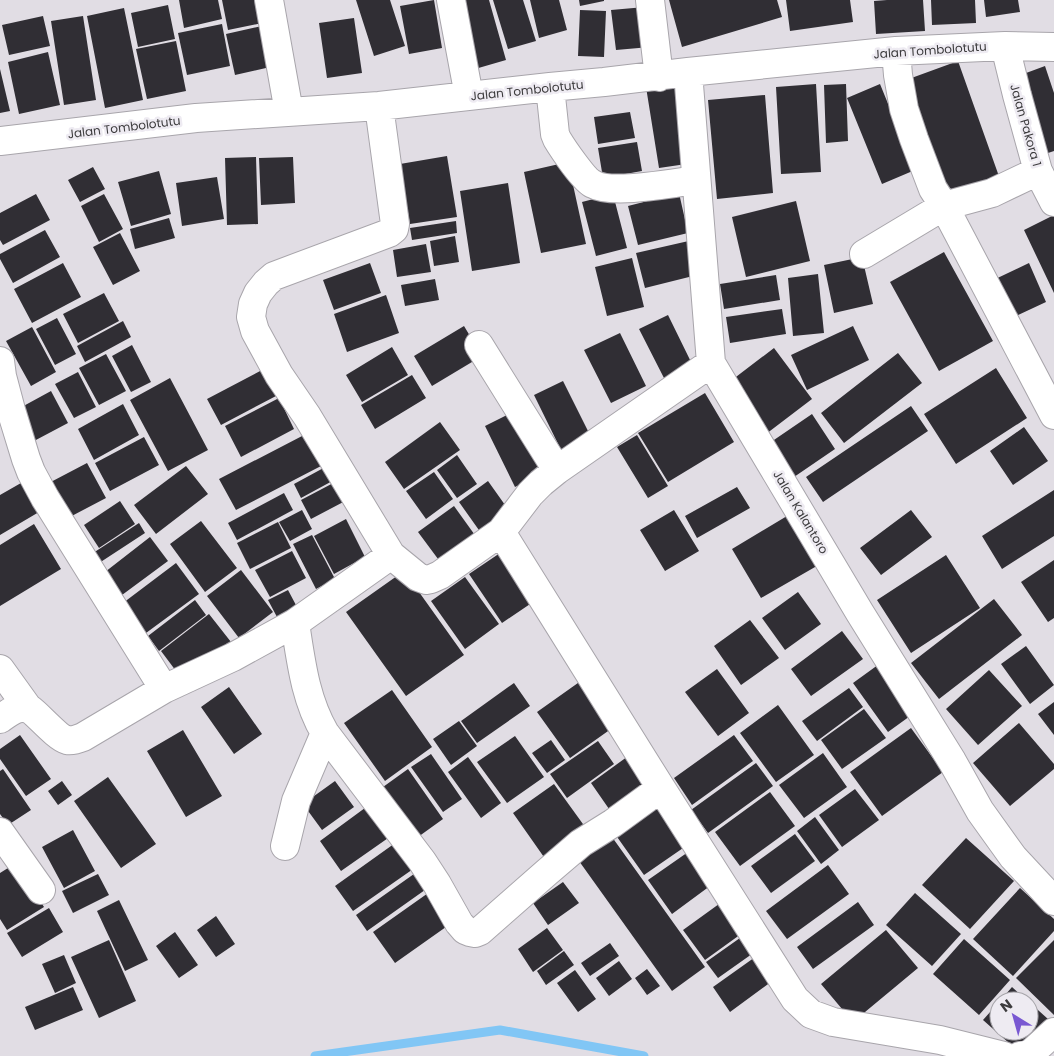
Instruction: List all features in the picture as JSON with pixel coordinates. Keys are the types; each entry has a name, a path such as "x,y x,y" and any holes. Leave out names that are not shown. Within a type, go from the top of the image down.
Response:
{"street":[{"path":"269,0 289,112"},
{"path":"451,0 469,96"},
{"path":"650,0 659,77"},
{"name":"Jalan Tombolotutu","path":"0,141 196,118 379,106 896,51 1004,46 1054,47"},
{"name":"Jalan Pakora 1","path":"1004,46 1038,171 1054,202"},
{"path":"896,51 904,109 933,189 944,206 1054,415"},
{"name":"Jalan Kalantoro","path":"688,72 711,363 860,613 952,761 980,811 1013,856 1053,898"},
{"path":"550,87 557,139 585,178 592,184 603,188 633,189 696,180"},
{"path":"379,106 395,224 394,230 274,276 258,293 251,317 255,331 279,375 307,416 391,555 418,577 426,580 440,575 501,532 530,494 557,470 711,363"},
{"path":"864,254 944,206 992,193 1038,171"},
{"path":"478,345 557,470"},
{"path":"0,361 11,410 10,448 31,472 45,498 164,689"},
{"path":"501,532 795,999 811,1014 834,1022 940,1040 1004,1056"},
{"path":"0,669 28,708 62,738 68,740 83,737 164,689 233,657 295,623 391,555"},
{"path":"295,623 305,682 318,721 325,733 422,861 465,930 480,932 582,843 661,788"},
{"path":"0,718 19,708 28,708"},
{"path":"285,846 296,801 325,733"},
{"path":"0,832 41,890"},
{"path":"1020,1056 1030,1054 1054,1032"}],"building":[{"path":"179,0 218,0 222,19 184,28"},
{"path":"222,0 262,0 267,22 228,30"},
{"path":"356,0 390,0 405,46 374,56"},
{"path":"434,0 442,48 409,54 400,6"},
{"path":"455,0 489,0 506,60 475,69"},
{"path":"493,0 523,0 536,41 508,49"},
{"path":"530,0 559,0 567,30 539,38"},
{"path":"579,0 604,0 604,1 580,6"},
{"path":"669,0 777,0 782,17 682,47"},
{"path":"786,0 850,0 853,22 790,31"},
{"path":"923,0 925,31 876,34 874,1"},
{"path":"931,0 975,0 976,23 932,25"},
{"path":"984,0 1018,0 1020,12 986,17"},
{"path":"168,5 175,39 138,47 131,13"},
{"path":"645,7 650,47 616,50 611,10"},
{"path":"124,8 143,100 105,108 87,16"},
{"path":"580,10 606,11 604,57 578,56"},
{"path":"43,16 50,46 9,55 2,25"},
{"path":"83,16 96,100 64,105 51,21"},
{"path":"354,18 362,73 327,78 319,23"},
{"path":"222,24 230,66 187,75 178,33"},
{"path":"271,24 279,65 235,75 226,34"},
{"path":"176,41 186,91 147,99 136,49"},
{"path":"48,52 60,105 19,114 8,62"},
{"path":"958,61 1001,182 949,201 906,80"},
{"path":"1045,66 1054,93 1054,151 1045,154 1018,76"},
{"path":"0,69 10,111 0,113"},
{"path":"680,81 693,163 659,168 646,87"},
{"path":"816,84 821,172 781,174 776,87"},
{"path":"846,84 848,141 826,143 824,85"},
{"path":"880,84 915,170 882,184 847,98"},
{"path":"765,95 773,193 717,199 708,100"},
{"path":"630,112 635,138 598,144 594,117"},
{"path":"637,142 642,171 603,178 598,148"},
{"path":"447,156 457,217 410,224 400,164"},
{"path":"256,157 258,224 227,225 225,158"},
{"path":"293,157 295,203 261,205 259,158"},
{"path":"568,162 586,244 541,253 524,172"},
{"path":"93,167 105,189 80,202 68,180"},
{"path":"159,171 171,214 131,226 118,182"},
{"path":"217,177 224,219 182,226 176,183"},
{"path":"508,183 520,263 472,271 460,191"},
{"path":"679,193 688,233 638,245 628,206"},
{"path":"36,194 50,220 3,245 0,240 0,213"},
{"path":"104,194 123,229 99,242 81,206"},
{"path":"613,194 627,248 596,256 582,202"},
{"path":"796,201 810,261 746,277 732,217"},
{"path":"1054,215 1054,293 1024,230"},
{"path":"169,218 175,238 135,249 130,229"},
{"path":"456,221 457,233 412,240 410,228"},
{"path":"45,230 60,257 13,283 0,259 0,254"},
{"path":"120,233 140,271 113,285 93,247"},
{"path":"455,236 459,262 434,266 430,241"},
{"path":"693,240 701,274 645,288 636,253"},
{"path":"426,244 431,272 397,277 393,250"},
{"path":"944,252 993,341 939,371 890,282"},
{"path":"862,257 873,304 834,313 824,265"},
{"path":"632,258 644,307 607,316 595,267"},
{"path":"63,263 81,297 32,323 14,289"},
{"path":"370,263 381,293 334,310 323,280"},
{"path":"1029,263 1046,302 1005,321 987,283"},
{"path":"818,274 824,333 793,336 788,278"},
{"path":"776,275 780,300 724,309 720,284"},
{"path":"435,279 439,300 405,306 401,285"},
{"path":"104,293 119,321 78,343 63,314"},
{"path":"386,295 399,333 347,352 334,314"},
{"path":"782,309 786,334 730,343 726,317"},
{"path":"668,315 693,366 665,380 639,329"},
{"path":"57,318 76,354 55,365 36,329"},
{"path":"123,321 131,337 85,362 77,346"},
{"path":"464,326 482,356 432,386 414,356"},
{"path":"853,326 869,360 807,390 791,355"},
{"path":"32,327 56,372 31,386 6,341"},
{"path":"620,333 646,386 611,403 584,350"},
{"path":"132,345 151,382 131,392 112,356"},
{"path":"392,347 408,375 362,402 346,375"},
{"path":"774,348 812,399 766,434 728,383"},
{"path":"898,353 922,383 844,443 821,413"},
{"path":"106,354 126,391 99,405 79,368"},
{"path":"996,368 1027,418 956,464 924,414"},
{"path":"262,370 276,396 221,425 207,399"},
{"path":"78,372 96,407 74,418 55,384"},
{"path":"412,375 426,398 375,429 361,405"},
{"path":"170,378 208,450 168,471 130,400"},
{"path":"563,381 592,439 563,454 534,395"},
{"path":"51,391 68,423 34,441 18,409"},
{"path":"705,393 734,442 668,482 638,433"},
{"path":"279,398 294,429 241,457 225,426"},
{"path":"123,404 139,435 94,460 78,429"},
{"path":"911,406 928,431 823,502 806,477"},
{"path":"515,411 546,472 515,487 485,426"},
{"path":"812,414 835,449 794,477 771,442"},
{"path":"440,422 460,450 404,489 385,462"},
{"path":"1024,427 1048,461 1013,485 990,451"},
{"path":"304,435 321,466 236,510 219,479"},
{"path":"637,435 668,486 648,498 617,447"},
{"path":"144,437 159,465 110,491 95,463"},
{"path":"457,455 477,484 457,498 437,470"},
{"path":"87,463 106,498 66,519 47,484"},
{"path":"329,465 336,479 301,498 294,484"},
{"path":"186,466 208,494 156,534 134,505"},
{"path":"434,472 453,499 426,519 406,491"},
{"path":"339,480 349,499 311,519 301,500"},
{"path":"488,481 510,512 481,533 459,502"},
{"path":"21,483 39,512 0,535 0,495"},
{"path":"737,487 750,508 697,538 685,516"},
{"path":"1054,490 1054,536 1002,569 982,536"},
{"path":"284,493 293,510 237,540 228,523"},
{"path":"120,501 135,524 99,548 84,525"},
{"path":"454,506 477,538 441,563 418,532"},
{"path":"302,510 312,529 290,541 279,522"},
{"path":"674,510 699,551 665,571 640,530"},
{"path":"911,510 932,537 881,575 860,548"},
{"path":"792,513 822,563 761,598 732,549"},
{"path":"346,519 365,557 334,574 314,536"},
{"path":"201,521 237,568 205,592 170,544"},
{"path":"278,522 291,548 250,569 237,543"},
{"path":"139,523 145,533 93,567 87,557"},
{"path":"34,524 61,569 0,606 0,545"},
{"path":"312,535 335,579 316,589 293,544"},
{"path":"150,537 168,561 122,595 105,572"},
{"path":"292,551 306,578 270,597 255,570"},
{"path":"503,551 536,600 502,623 469,574"},
{"path":"946,555 980,608 911,653 877,600"},
{"path":"1054,560 1054,618 1048,622 1021,582"},
{"path":"176,563 199,594 146,633 123,603"},
{"path":"241,570 273,612 239,638 207,596"},
{"path":"404,571 464,655 406,696 346,612"},
{"path":"465,577 499,624 465,649 431,601"},
{"path":"288,590 297,607 277,617 268,600"},
{"path":"798,592 821,624 785,650 762,618"},
{"path":"994,599 1022,635 939,699 911,663"},
{"path":"195,600 206,615 159,651 148,636"},
{"path":"209,614 231,642 182,679 161,651"},
{"path":"750,620 779,658 741,685 714,646"},
{"path":"842,631 863,659 811,696 791,669"},
{"path":"1026,646 1054,685 1030,704 1001,664"},
{"path":"882,662 917,711 888,732 853,683"},
{"path":"717,669 749,713 718,736 685,692"},
{"path":"989,670 1022,706 978,745 946,709"},
{"path":"585,678 618,724 570,758 537,712"},
{"path":"514,683 530,706 477,743 461,721"},
{"path":"229,687 262,734 234,754 201,707"},
{"path":"849,688 863,707 817,741 802,721"},
{"path":"392,690 432,747 385,781 344,723"},
{"path":"1054,702 1054,735 1038,714"},
{"path":"778,705 814,755 776,782 740,733"},
{"path":"864,709 886,738 842,769 821,740"},
{"path":"459,721 477,746 451,765 433,739"},
{"path":"1019,723 1054,764 1054,769 1010,806 973,763"},
{"path":"911,728 943,772 882,816 850,772"},
{"path":"183,730 222,796 186,817 147,751"},
{"path":"20,735 51,779 26,796 0,759 0,749"},
{"path":"734,735 753,761 692,805 674,778"},
{"path":"515,736 544,777 507,803 477,762"},
{"path":"551,740 565,760 547,773 532,753"},
{"path":"598,741 614,764 567,798 550,774"},
{"path":"823,753 847,787 804,818 779,785"},
{"path":"431,754 462,799 443,812 411,767"},
{"path":"631,754 656,791 616,819 591,783"},
{"path":"468,757 501,803 481,818 448,772"},
{"path":"756,763 773,786 708,833 691,810"},
{"path":"3,769 31,810 8,825 0,814 0,771"},
{"path":"408,769 443,819 418,837 383,787"},
{"path":"108,777 156,844 121,868 74,801"},
{"path":"62,781 72,795 58,805 48,791"},
{"path":"335,781 354,807 322,830 303,804"},
{"path":"554,784 588,831 546,860 513,813"},
{"path":"855,789 879,820 842,847 819,815"},
{"path":"770,792 795,826 740,866 715,832"},
{"path":"656,804 686,846 644,875 615,834"},
{"path":"369,805 391,836 341,871 320,841"},
{"path":"815,817 839,850 821,864 797,831"},
{"path":"73,830 95,871 64,888 42,847"},
{"path":"795,834 815,861 771,893 751,866"},
{"path":"612,837 705,967 672,991 579,861"},
{"path":"966,838 1014,881 970,929 922,885"},
{"path":"398,841 416,867 353,911 335,886"},
{"path":"691,850 714,883 672,914 648,880"},
{"path":"16,863 44,907 7,930 0,919 0,873"},
{"path":"828,865 849,894 787,939 766,911"},
{"path":"421,869 432,885 367,931 356,915"},
{"path":"98,874 109,895 73,913 62,891"},
{"path":"563,882 579,903 548,925 533,903"},
{"path":"1020,888 1054,919 1054,931 1013,976 973,939"},
{"path":"431,891 453,922 395,963 373,932"},
{"path":"915,893 961,934 932,966 886,925"},
{"path":"119,900 148,960 125,971 97,911"},
{"path":"858,902 874,925 813,969 797,947"},
{"path":"719,904 741,934 705,960 683,930"},
{"path":"49,908 63,932 22,957 7,933"},
{"path":"216,916 235,944 216,957 197,930"},
{"path":"547,928 563,950 533,972 518,949"},
{"path":"886,930 918,968 853,1022 821,984"},
{"path":"175,932 198,965 179,978 156,946"},
{"path":"747,933 759,949 718,978 706,962"},
{"path":"964,939 1010,980 1000,991 989,991 989,1004 979,1015 933,974"},
{"path":"109,940 136,1001 99,1018 71,957"},
{"path":"1054,940 1054,1015 1039,1000 1039,991 1029,991 1016,978"},
{"path":"610,943 619,956 590,976 581,963"},
{"path":"564,951 574,965 546,985 537,971"},
{"path":"64,955 76,983 55,993 42,964"},
{"path":"758,955 775,979 730,1012 713,987"},
{"path":"619,961 632,979 609,996 596,978"},
{"path":"647,969 660,986 647,995 635,978"},
{"path":"575,970 596,999 578,1012 557,983"},
{"path":"73,987 83,1010 35,1030 25,1007"},
{"path":"1039,1011 1048,1019 1039,1029"},
{"path":"989,1013 989,1025 983,1020"},
{"path":"1007,1041 1029,1041 1019,1052"}],"waterway":[{"path":"315,1056 500,1030 644,1056"}]}
